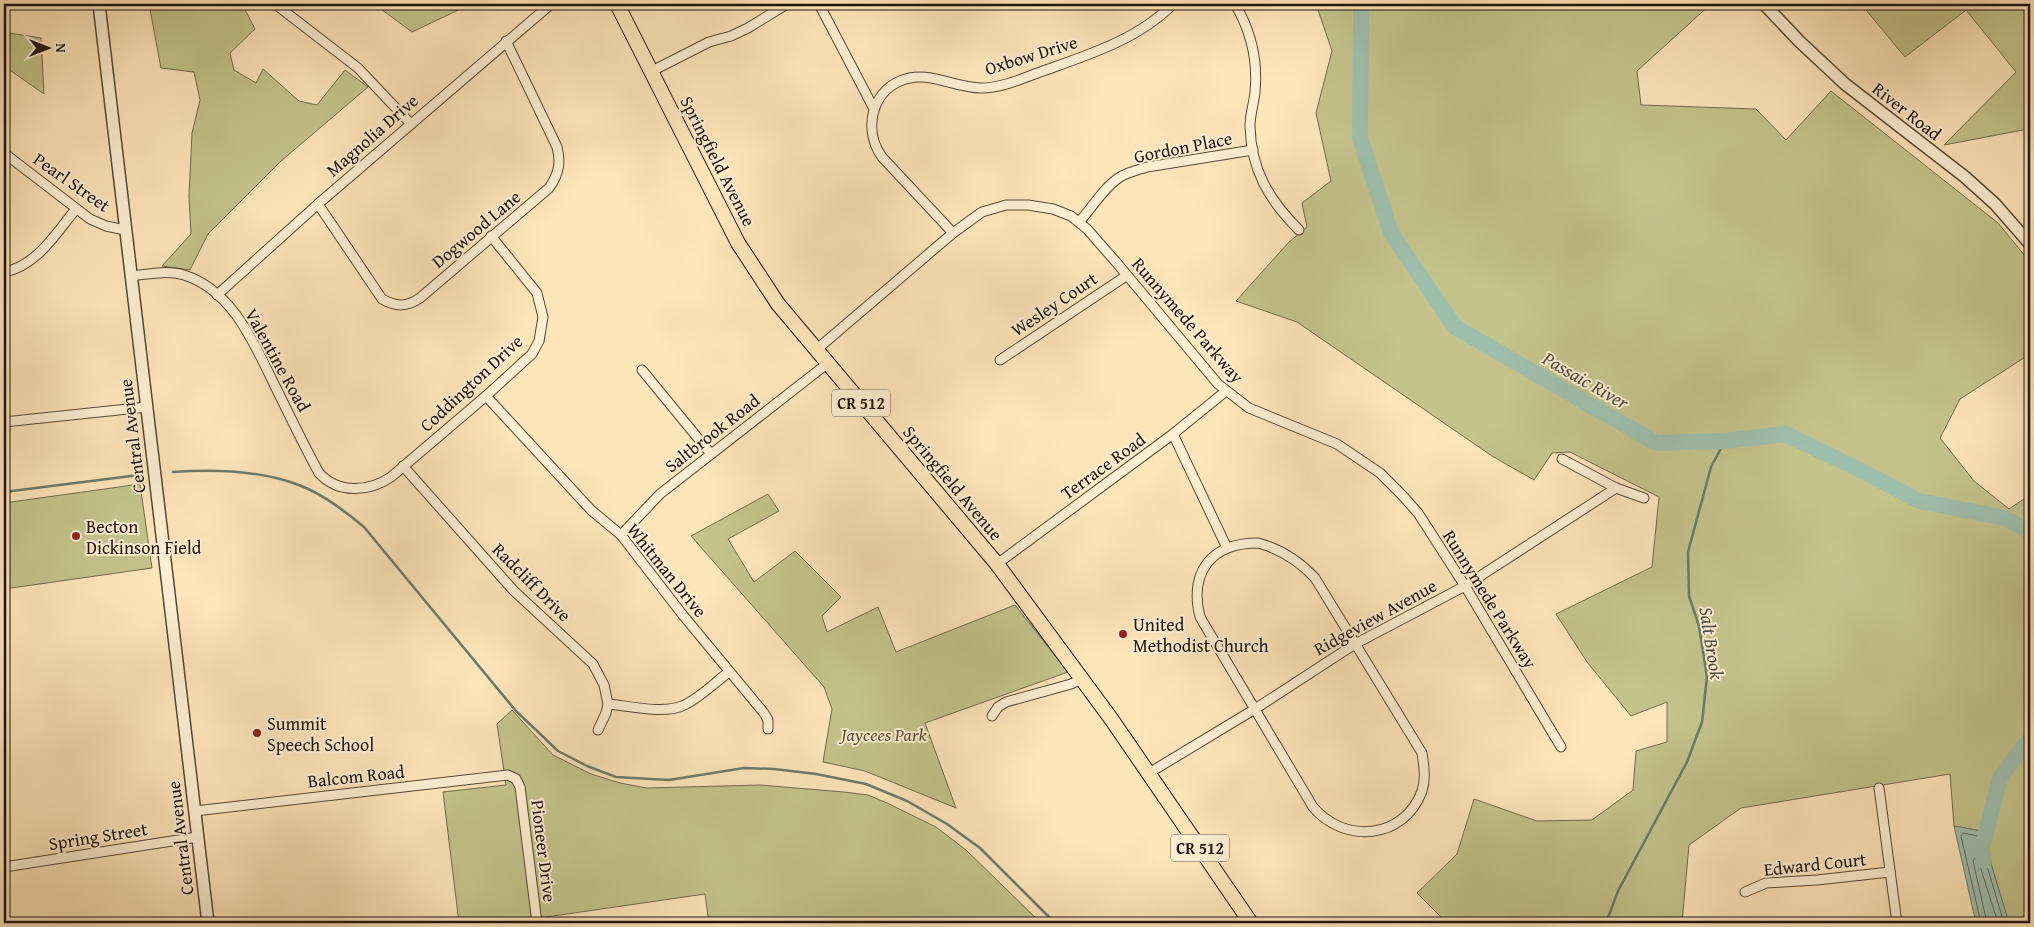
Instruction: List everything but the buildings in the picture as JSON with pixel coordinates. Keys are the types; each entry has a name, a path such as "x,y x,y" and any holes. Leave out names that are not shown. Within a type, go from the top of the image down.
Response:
{"main road":[{"name":"Springfield Avenue","path":"618,4 738,243 768,291 996,564 1082,679 1251,923"}],"street":[{"name":"Central Avenue","path":"99,4 208,923"},
{"path":"275,4 358,68 411,124"},
{"name":"Magnolia Drive","path":"217,296 318,204 551,4"},
{"path":"652,71 709,42 731,36 748,28 787,4"},
{"path":"819,4 874,109 871,124 872,134 879,153 953,232"},
{"name":"Oxbow Drive","path":"874,109 882,95 889,88 907,78 928,76 950,84 972,88 1004,85 1107,47 1155,20 1174,4"},
{"path":"1235,4 1246,25 1255,60 1256,81 1250,124 1256,166 1268,192 1282,213 1299,230"},
{"name":"River Road","path":"1764,4 1806,48 1845,84 1977,188 2007,217 2030,244"},
{"name":"Dogwood Lane","path":"318,204 382,299 398,306 413,303 420,298 549,188 554,180 559,164 557,146 506,41"},
{"name":"Gordon Place","path":"1079,222 1111,185 1120,177 1132,172 1147,167 1253,150"},
{"name":"Pearl Street","path":"4,153 76,209 99,224 125,230"},
{"name":"Runnymede Parkway","path":"816,350 953,232 982,212 1006,205 1045,206 1071,216 1079,222 1116,262 1218,384 1226,391 1249,408 1337,444 1380,473 1418,513 1465,586 1562,747"},
{"path":"4,272 21,267 37,256 76,209"},
{"name":"Coddington Drive","path":"319,473 324,479 338,485 362,489 385,481 486,396 532,354 539,341 543,325 542,309 537,293 491,236"},
{"name":"Valentine Road","path":"131,276 158,273 183,275 200,283 230,308 246,330 319,473"},
{"name":"Wesley Court","path":"1000,360 1126,276"},
{"name":"Saltbrook Road","path":"621,535 660,494 828,363"},
{"path":"642,370 711,454"},
{"name":"Terrace Road","path":"996,564 1173,434 1226,391"},
{"name":"Whitman Drive","path":"486,396 591,510 621,535 729,672 764,713 768,720 768,730"},
{"path":"4,422 147,407"},
{"path":"1173,434 1227,548"},
{"path":"1562,459 1616,488 1644,498"},
{"name":"Radcliff Drive","path":"403,466 514,591 593,664 604,685 608,704"},
{"name":"Ridgeview Avenue","path":"1148,773 1255,709 1355,644 1465,586 1616,488"},
{"path":"1241,544 1258,544 1281,551 1301,564 1315,578 1355,644 1422,754 1424,770 1422,791 1414,806 1404,817 1381,831 1356,832 1343,829 1321,816 1313,807 1206,629 1198,607 1197,591 1204,568 1215,554 1241,544"},
{"path":"598,730 608,704 658,709 680,707 694,700 729,672"},
{"path":"992,716 998,707 1006,702 1071,684 1082,679"},
{"name":"Balcom Road","path":"194,811 503,775 512,776 519,783"},
{"name":"Pioneer Drive","path":"519,783 537,923"},
{"path":"1879,788 1897,923"},
{"name":"Spring Street","path":"4,867 198,837"},
{"name":"Edward Court","path":"1745,892 1766,883 1817,880 1890,872"}],"green space":[{"path":"149,4 242,4 255,29 230,53 234,70 256,83 263,69 299,101 317,105 345,70 368,87 281,161 208,234 190,270 162,266 191,234 189,196 192,133 200,100 194,72 161,68"},
{"path":"374,4 471,4 412,32"},
{"path":"1316,4 1711,4 1637,71 1641,105 1756,109 1786,140 1831,91 1998,223 2030,262 2030,354 1960,399 1940,438 1974,481 2009,509 2030,495 2030,923 2009,923 1981,831 1954,826 1950,774 1741,808 1689,845 1682,923 1443,923 1442,918 1417,893 1457,854 1474,799 1537,821 1592,820 1633,790 1636,751 1667,742 1667,702 1631,716 1587,662 1556,614 1652,567 1659,497 1570,452 1552,453 1534,480 1492,456 1297,322 1236,301 1289,242 1307,227 1302,203 1331,181 1316,113 1332,51"},
{"path":"1861,4 2030,4 2030,131 2028,129 1944,145 2016,72 1966,10 1905,57"},
{"path":"9,33 41,38 44,94 4,66 4,37"},
{"name":"Becton Dickinson Field","path":"140,484 152,568 4,589 4,503"},
{"name":"Jaycees Park","path":"768,494 779,511 728,539 754,582 795,551 841,597 822,616 827,632 878,607 896,652 1015,605 1068,672 925,723 956,808 865,771 823,762 832,709 824,687 691,536"},
{"path":"512,710 553,755 591,774 620,783 647,788 760,785 868,795 936,827 966,850 1041,923 709,923 705,894 546,917 529,923 459,923 443,792 506,785 497,724"}],"water":[{"path":"1954,826 1981,831 2009,923 1976,923"}],"waterway":[{"name":"Passaic River","path":"1361,4 1360,138 1391,233 1455,327 1656,443 1725,441 1785,434 1919,501 2005,518 2030,532"},
{"name":"Salt Brook","path":"1606,923 1618,891 1687,762 1702,722 1707,677 1699,626 1689,596 1688,552 1711,467 1725,441"},
{"path":"173,472 220,471 251,473 281,479 305,487 340,508 364,527 516,711 558,751 587,766 616,777 669,780 744,768 816,774 866,784 907,801 947,824 980,848 1055,923"},
{"path":"4,492 139,475"},
{"name":"Passaic River","path":"1984,861 1982,848 2000,778 2030,738"}],"place":[{"name":"Becton Dickinson Field","path":"76,536"},
{"name":"United Methodist Church","path":"1123,634"},
{"name":"Summit Speech School","path":"257,733"}]}
